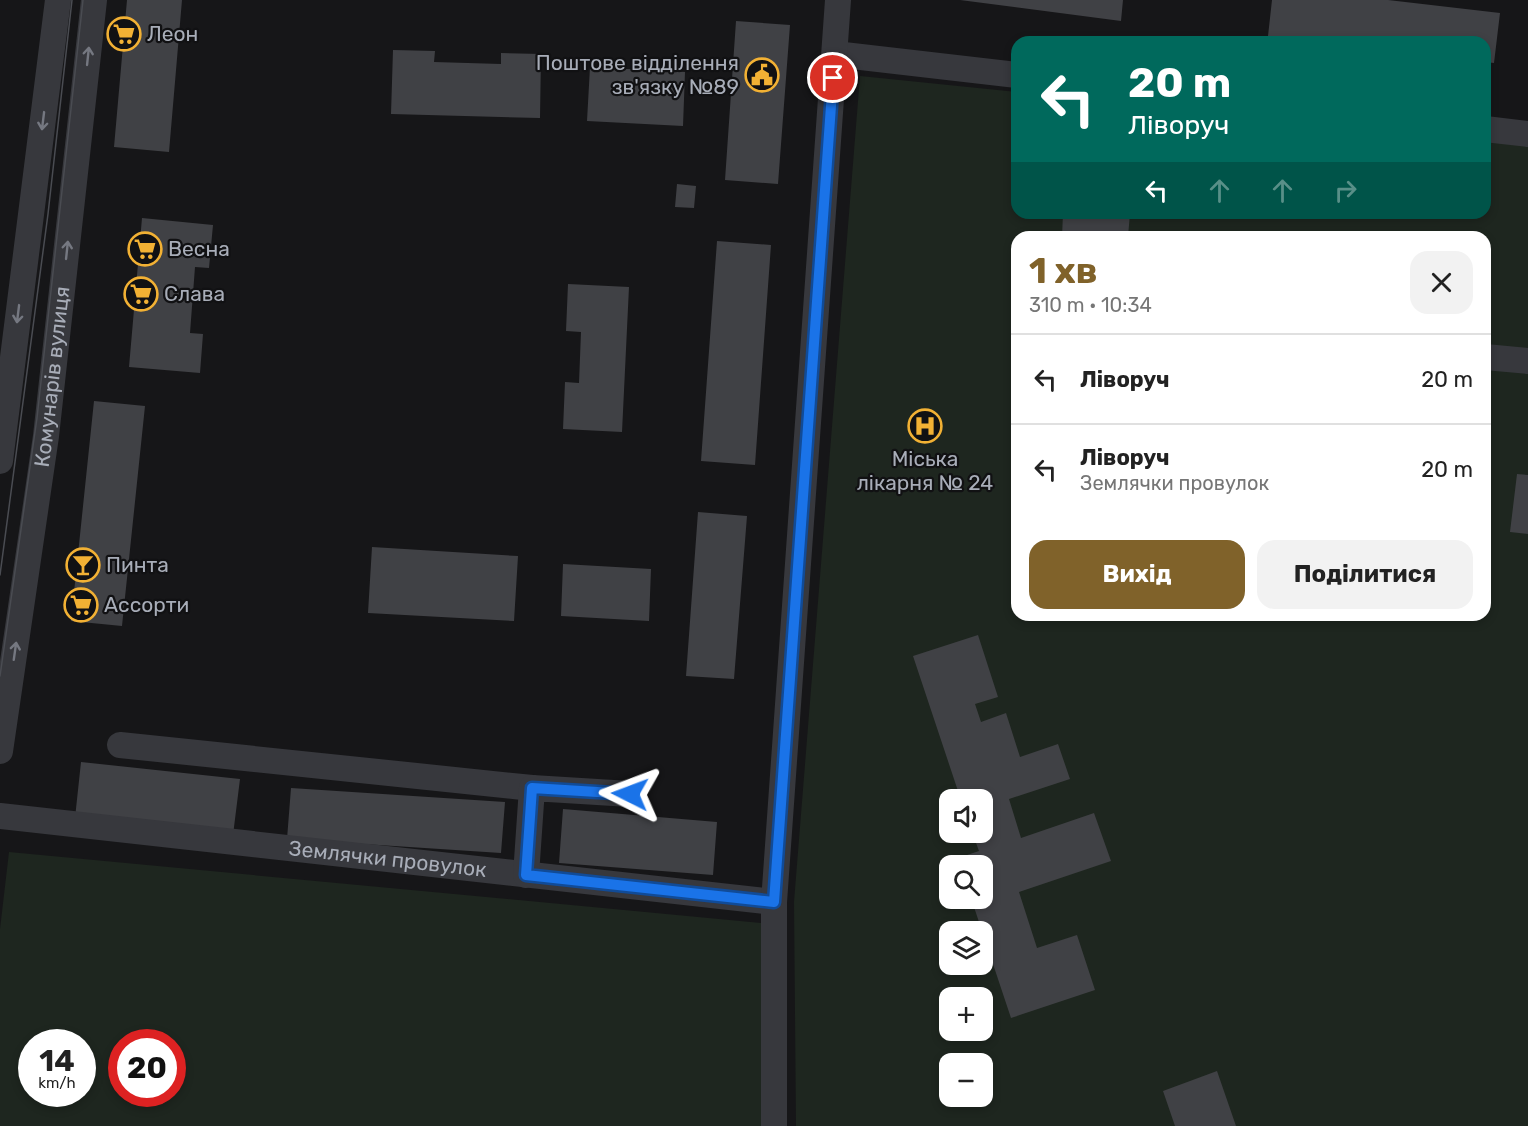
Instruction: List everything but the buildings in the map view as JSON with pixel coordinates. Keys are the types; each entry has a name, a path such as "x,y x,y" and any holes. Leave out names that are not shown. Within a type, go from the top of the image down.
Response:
{"street":[{"name":"Комунарів вулиця","path":"0,461 58,0"},
{"name":"Комунарів вулиця","path":"0,751 46,436 94,0"},
{"path":"774,1126 774,902 838,0"},
{"path":"835,54 1011,74"},
{"path":"1491,130 1528,134"},
{"path":"1491,358 1528,361"},
{"path":"120,745 532,788 630,794"},
{"path":"526,875 532,788"},
{"name":"Землячки провулок","path":"0,816 774,902"}],"shaded area":[{"name":"Міська лікарня № 24","path":"860,76 1011,91 1011,219 1491,219 1491,141 1528,144 1528,1126 796,1126 794,902"},
{"path":"9,852 761,923 761,1126 0,1126 0,929"}],"tram line":[{"path":"0,575 48,214 72,0"},
{"path":"0,676 37,418 83,0"}],"place":[{"name":"Леон","path":"124,34"},
{"name":"Поштове відділення зв'язку №89","path":"762,75"},
{"name":"Весна","path":"145,249"},
{"name":"Слава","path":"141,294"},
{"name":"Міська лікарня № 24","path":"925,426"},
{"name":"Пинта","path":"83,565"},
{"name":"Ассорти","path":"81,605"}],"route":[{"path":"630,794 532,788 526,875 774,902 833,78"}]}
